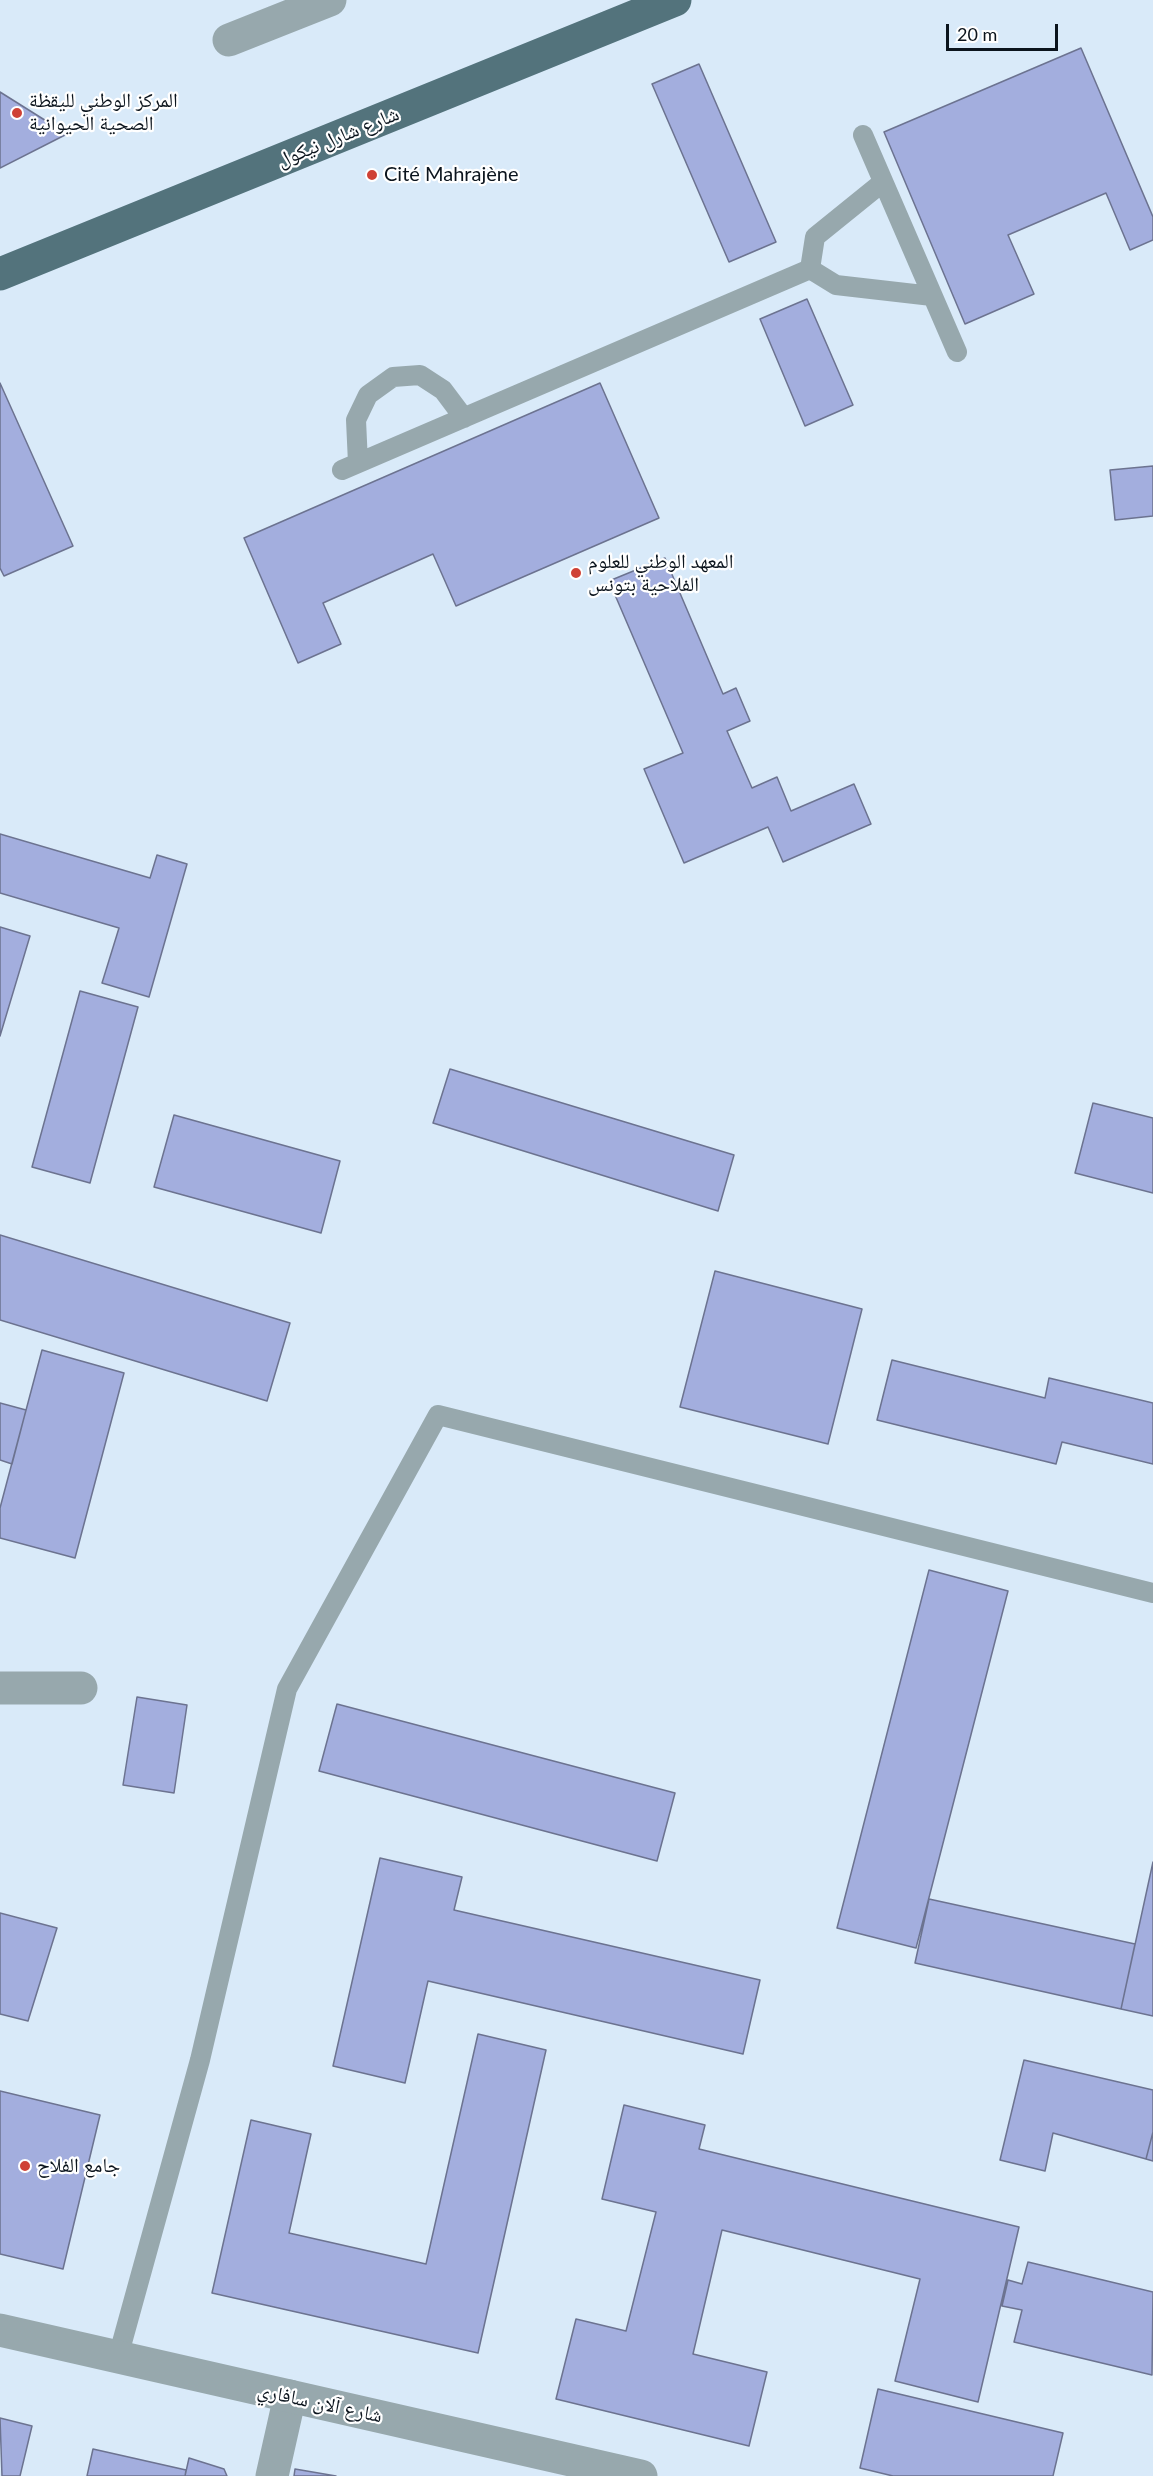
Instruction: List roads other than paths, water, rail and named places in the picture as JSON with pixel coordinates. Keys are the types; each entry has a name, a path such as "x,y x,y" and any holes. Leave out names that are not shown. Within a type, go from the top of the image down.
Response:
{"main road":[{"name":"شارع شارل نيكول","path":"0,274 675,0"}],"street":[{"path":"229,40 330,0"},
{"path":"0,1688 81,1688"},
{"name":"شارع آلان سافاري","path":"0,2330 641,2476"},
{"path":"272,2476 290,2396"}],"lane":[{"path":"863,135 957,352"},
{"path":"810,269 815,237 883,182"},
{"path":"810,269 837,285 932,296"},
{"path":"464,418 443,390 420,375 393,376 368,395 356,420 350,467 464,418 810,269"},
{"path":"118,2357 200,2060 287,1689 438,1416 1153,1593"}],"place":[{"name":"المركز الوطني لليقظة الصحية الحيوانية","path":"17,113"},
{"name":"Cité Mahrajène","path":"372,175"},
{"name":"المعهد الوطني للعلوم الفلاحية بتونس","path":"576,573"},
{"name":"جامع الفلاح","path":"25,2166"}]}
